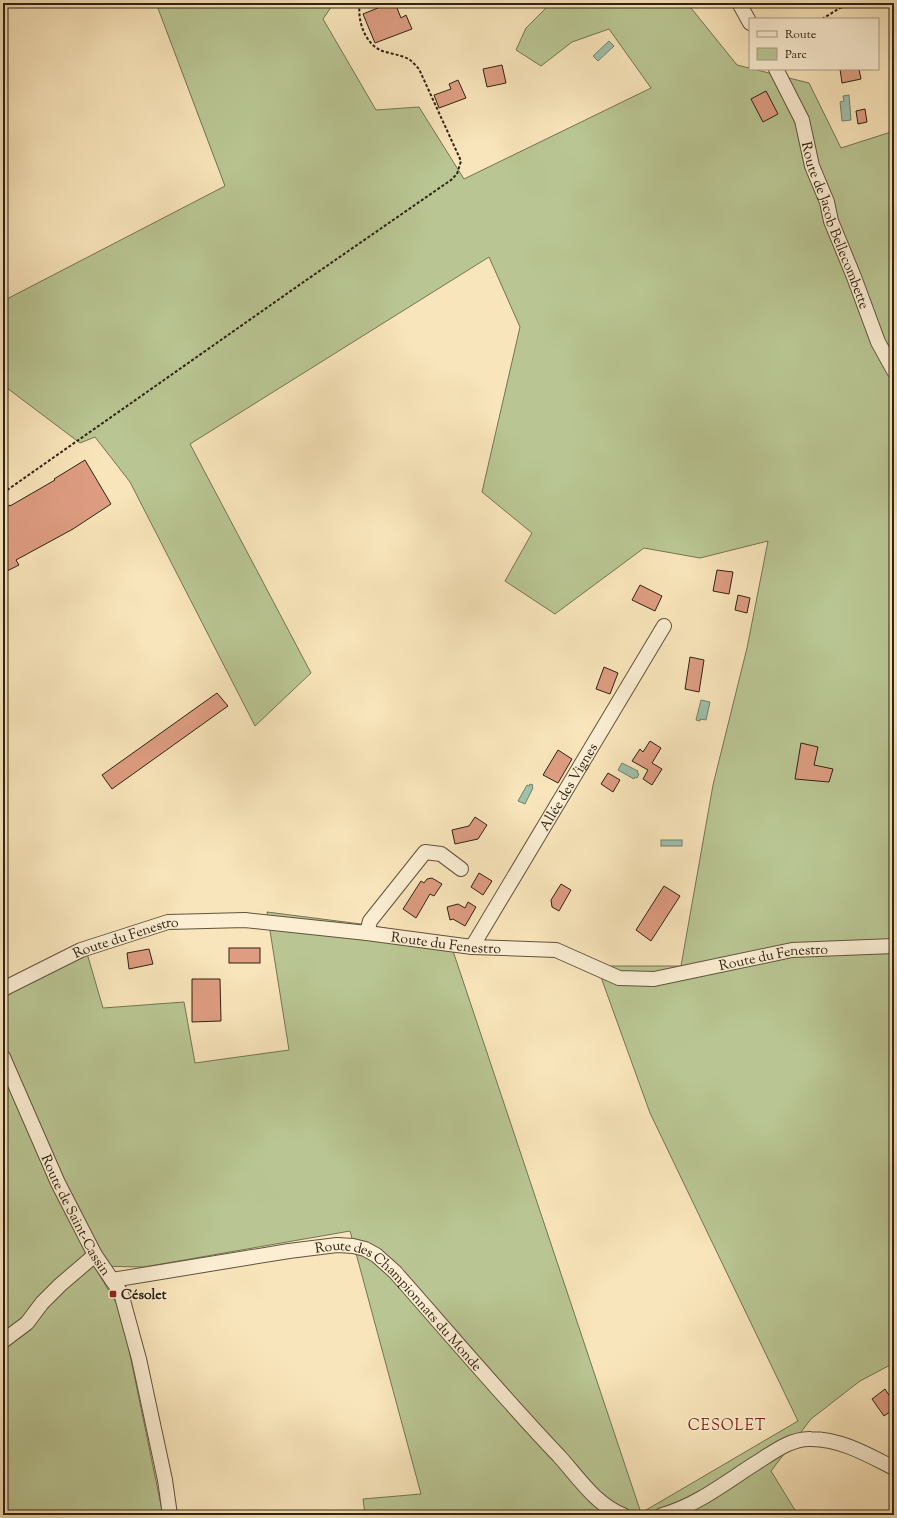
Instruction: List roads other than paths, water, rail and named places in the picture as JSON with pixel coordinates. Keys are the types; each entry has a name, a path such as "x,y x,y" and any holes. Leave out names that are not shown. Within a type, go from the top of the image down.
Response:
{"street":[{"path":"739,3 749,21"},
{"name":"Route de Jacob Bellecombette","path":"779,74 802,120 812,166 827,202 831,221 878,342 894,371"},
{"name":"Allée des Vignes","path":"472,946 664,626"},
{"path":"367,933 370,921 425,852 441,854 462,868"},
{"name":"Route du Fenestro","path":"3,989 81,950 168,922 245,920 472,946 556,950 619,978 654,979 792,950 894,946"},
{"name":"Route de Saint-Cassin","path":"3,1057 58,1183 95,1255 121,1293 138,1359 165,1480 170,1515"},
{"name":"Route des Championnats du Monde","path":"112,1280 336,1245 353,1246 365,1249 376,1255 394,1272 521,1416 599,1501 617,1513 623,1515"},
{"path":"3,1342 27,1323 42,1303 60,1285 95,1255"},
{"path":"662,1515 670,1513 698,1499 786,1446 809,1439 834,1441 894,1468"}],"place":[{"name":"Césolet","path":"113,1294"}],"district":[{"name":"CESOLET","path":"727,1425"}]}
